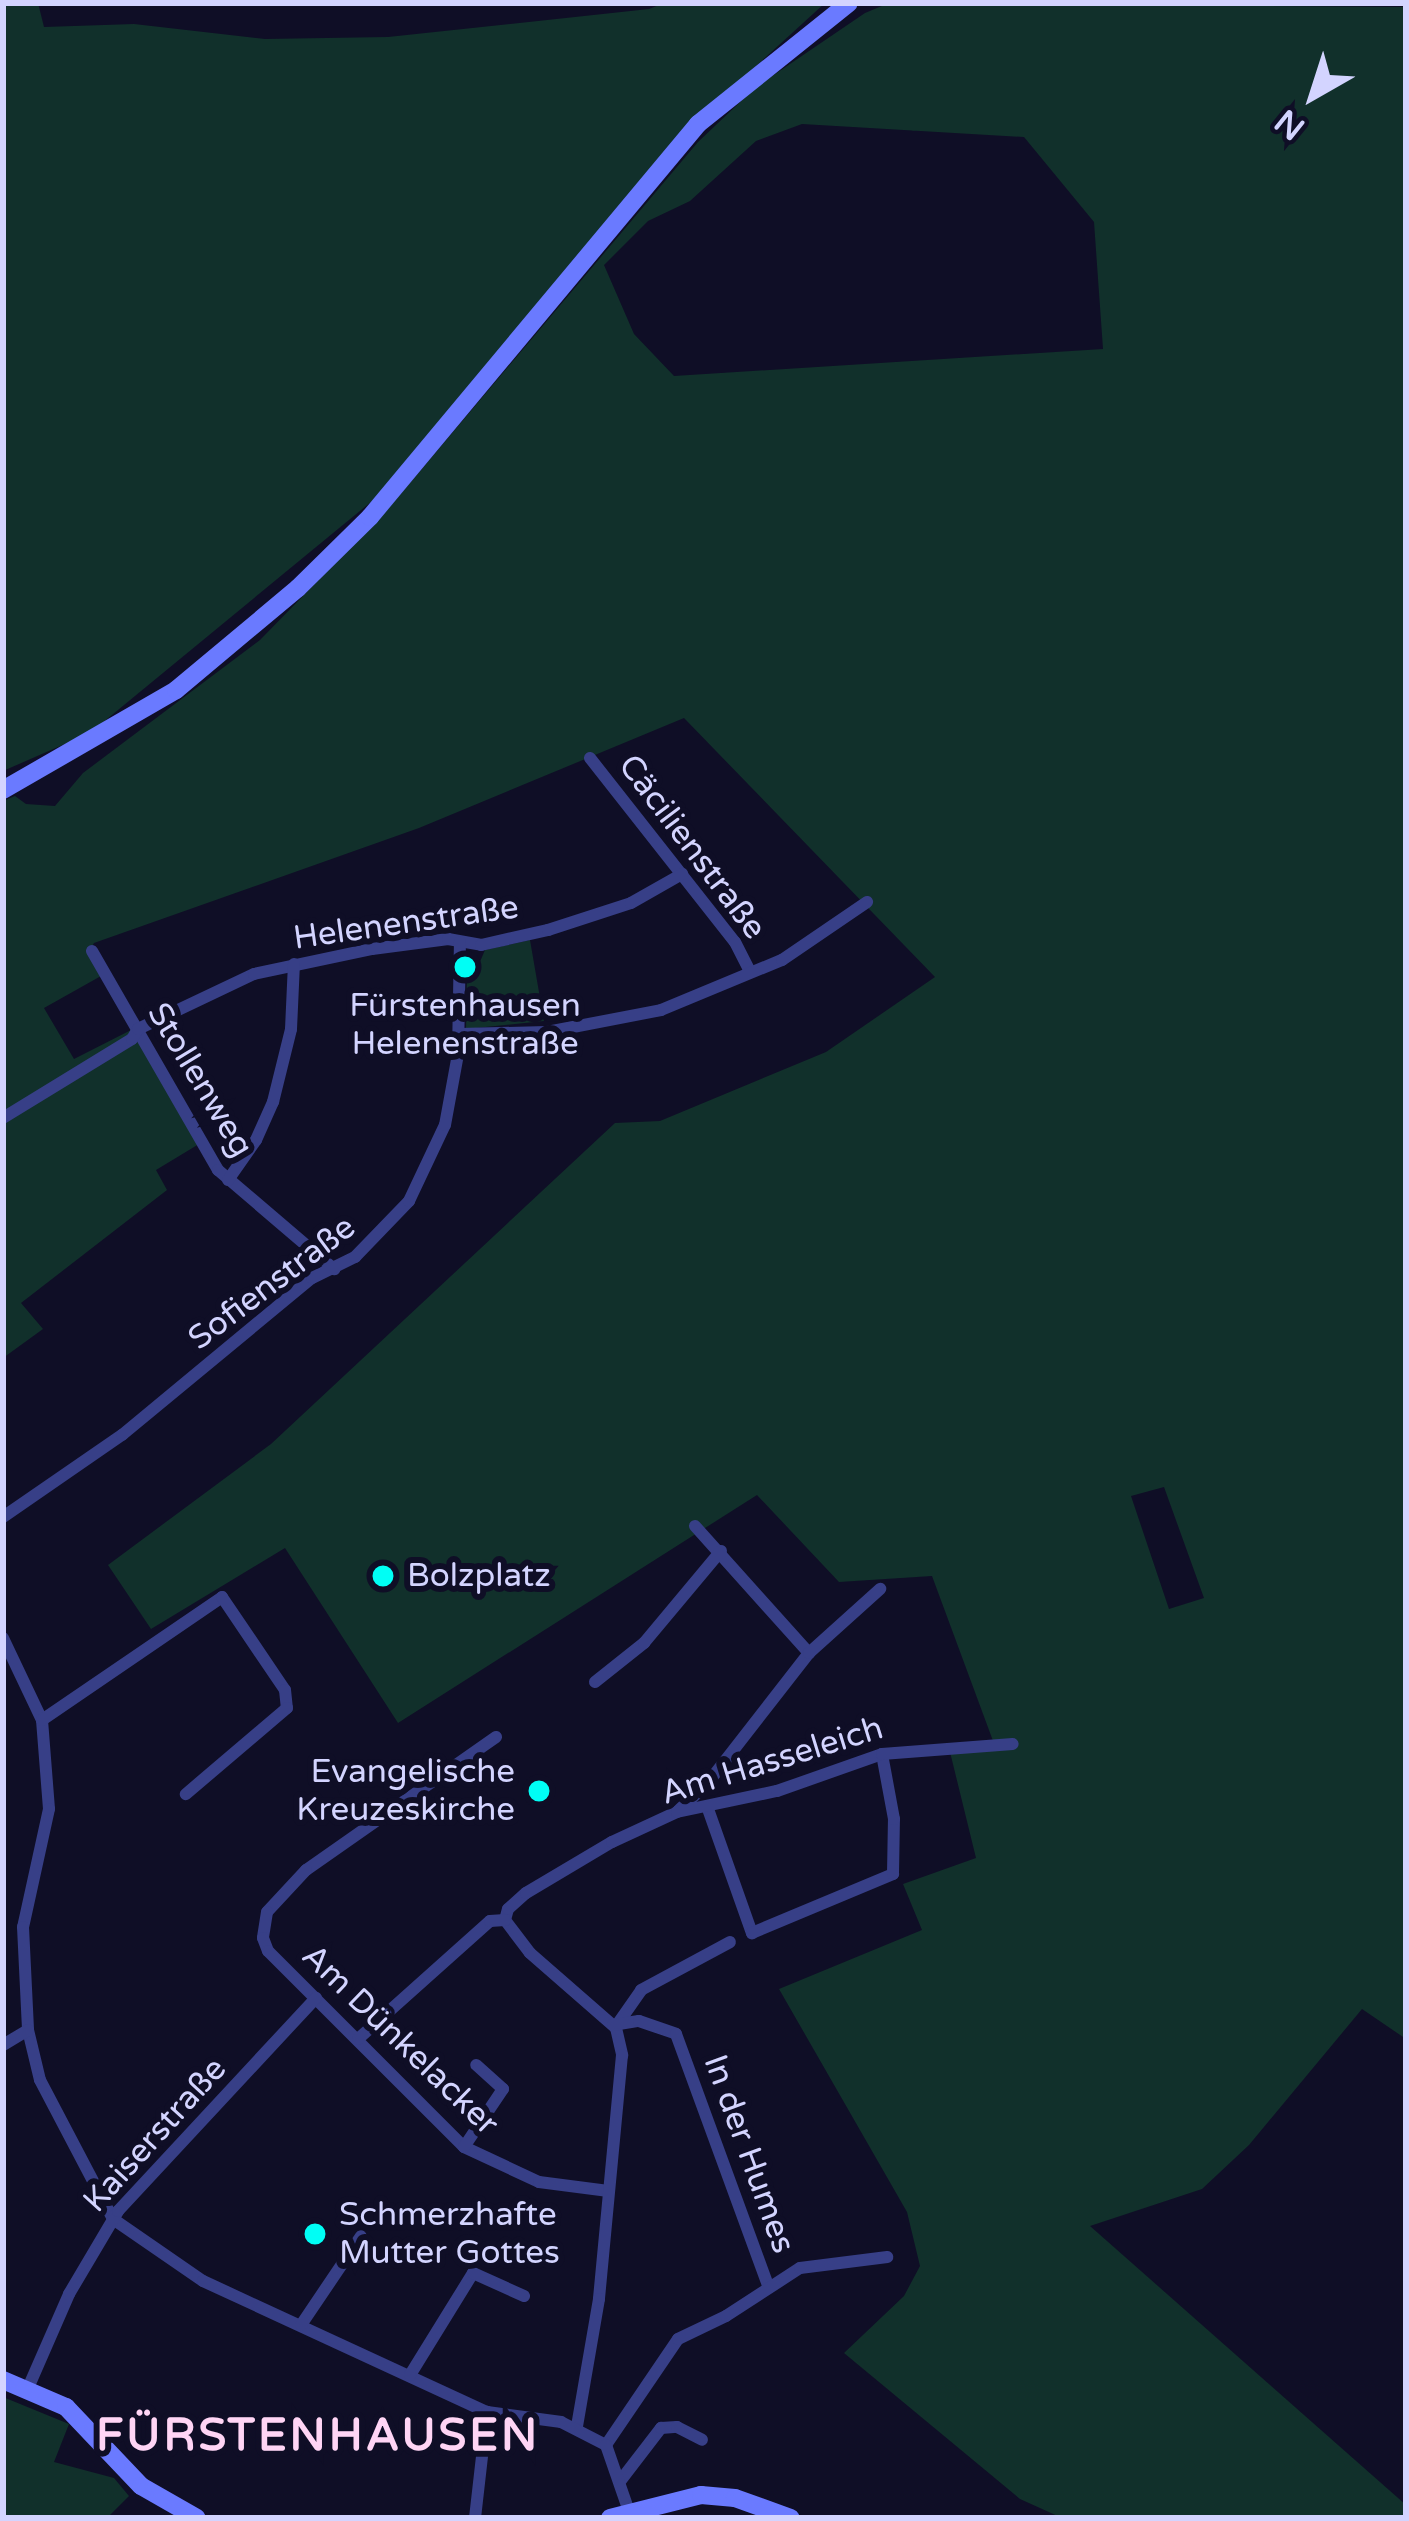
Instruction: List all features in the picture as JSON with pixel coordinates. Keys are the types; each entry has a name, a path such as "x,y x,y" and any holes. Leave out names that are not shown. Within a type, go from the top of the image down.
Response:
{"main road":[{"path":"3,790 176,691 298,589 370,517 698,124 763,67 849,3"},
{"path":"3,2380 66,2408 142,2486 192,2517"},
{"path":"610,2518 718,2495 790,2518"}],"street":[{"name":"Cäcilienstraße","path":"590,758 682,874 749,969"},
{"name":"Helenenstraße","path":"3,1118 131,1039 138,1029 205,994 295,964 391,946 481,944 584,920 631,903 682,874"},
{"path":"459,1034 602,1025 661,1010 749,969 782,960 867,902"},
{"name":"Sofienstraße","path":"3,1517 78,1469 312,1278 334,1269 387,1228 430,1166 445,1125 459,1034 460,942"},
{"name":"Stollenweg","path":"92,950 228,1180 334,1269"},
{"path":"228,1180 256,1140 279,1079 291,1029 295,964"},
{"path":"695,1526 809,1653"},
{"path":"595,1682 674,1613 721,1551"},
{"path":"677,1812 722,1766 809,1653 880,1589"},
{"path":"42,1720 222,1597 285,1690 286,1708 186,1794"},
{"path":"3,1638 42,1720 49,1809 23,1927 28,2030 40,2080 113,2219 203,2281 487,2412 577,2427 606,2445 631,2513"},
{"name":"Am Dünkelacker","path":"496,1737 349,1835 267,1912 262,1924 268,1951 464,2147 539,2182 608,2191"},
{"name":"Am Hasseleich","path":"358,2039 490,1921 505,1920 508,1909 526,1893 677,1812 708,1809 882,1754 1013,1744"},
{"path":"708,1809 752,1933 893,1874 895,1819 882,1754"},
{"path":"505,1920 530,1953 616,2024"},
{"path":"3,1925 23,1927"},
{"path":"577,2427 599,2299 622,2055 616,2024 624,2008 658,1978 730,1942"},
{"name":"Kaiserstraße","path":"28,2388 68,2294 113,2219 316,1998"},
{"name":"In der Humes","path":"616,2024 657,2024 676,2034 769,2288"},
{"path":"3,2045 28,2030"},
{"path":"464,2147 503,2089 476,2066"},
{"path":"302,2325 361,2236"},
{"path":"410,2375 482,2257"},
{"path":"606,2445 669,2347 814,2263 887,2257"},
{"path":"473,2273 524,2296"},
{"path":"475,2518 487,2412"},
{"path":"621,2480 661,2428 677,2427 702,2440"}],"green space":[{"path":"3,3 38,3 44,27 134,24 265,39 388,37 649,9 664,3 825,3 688,128 383,492 90,733 3,771"},
{"path":"889,3 1406,7 1406,2039 1362,2009 1249,2145 1202,2189 1090,2226 1406,2505 1406,2518 1062,2518 1020,2499 844,2353 904,2296 920,2266 907,2212 779,1989 922,1930 903,1884 976,1858 950,1752 996,1749 932,1576 839,1582 757,1495 398,1723 285,1548 151,1629 108,1565 271,1444 615,1123 660,1121 826,1052 935,977 684,718 419,828 94,943 88,953 101,976 44,1008 74,1059 133,1029 199,1144 156,1170 167,1190 21,1303 43,1329 3,1358 3,801 15,796 26,804 55,806 83,773 260,640 388,509 698,142 756,87 865,13","holes":["802,124 1024,137 1094,222 1103,349 674,376 634,334 604,265 648,221 690,201 756,141","1164,1487 1204,1598 1169,1609 1131,1496"]},
{"path":"530,940 544,1021 466,1029 467,971 476,971 485,950"},
{"path":"3,2397 69,2424 54,2462 114,2478 129,2496 107,2518 3,2518"}],"place":[{"name":"Fürstenhausen Helenenstraße","path":"465,967"},
{"name":"Bolzplatz","path":"383,1576"},
{"name":"Evangelische Kreuzeskirche","path":"539,1791"},
{"name":"Schmerzhafte Mutter Gottes","path":"315,2234"}],"district":[{"name":"FÜRSTENHAUSEN","path":"318,2437"}]}
